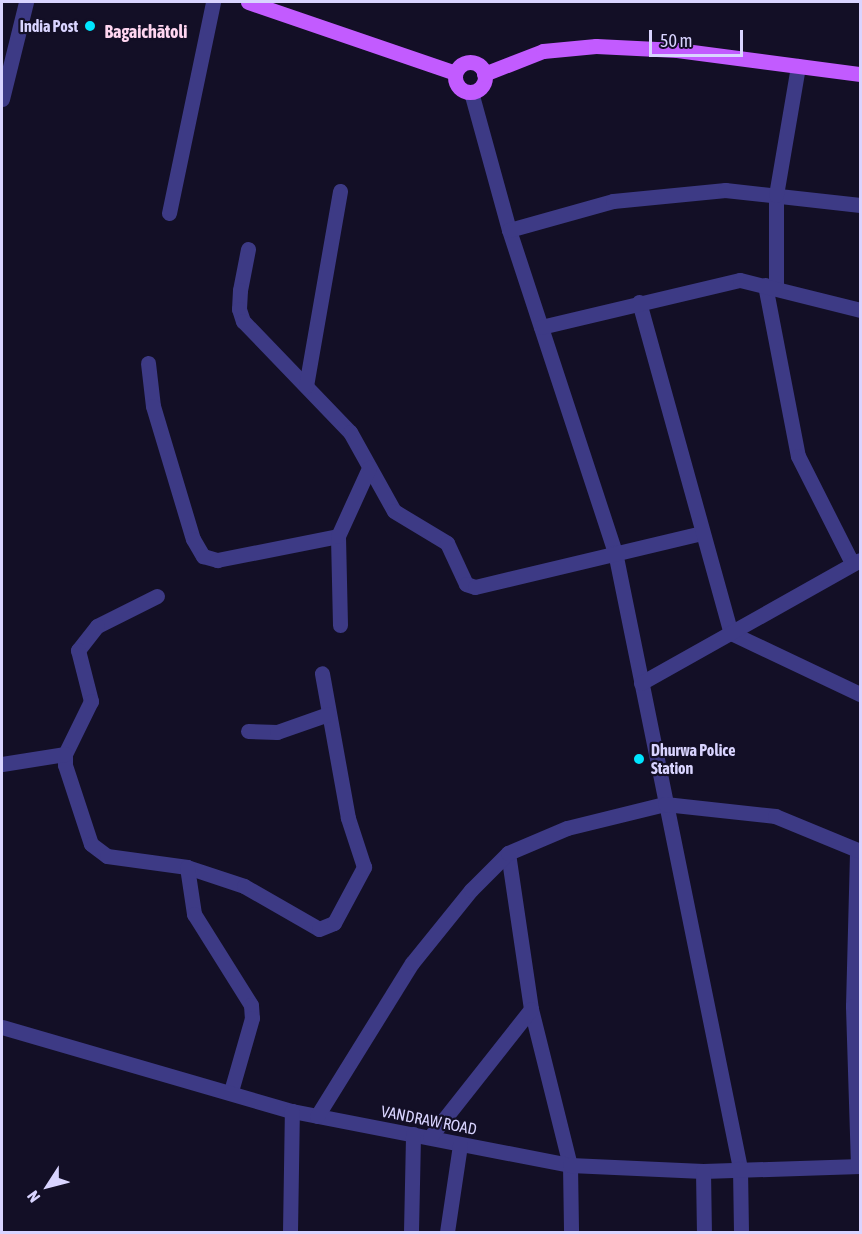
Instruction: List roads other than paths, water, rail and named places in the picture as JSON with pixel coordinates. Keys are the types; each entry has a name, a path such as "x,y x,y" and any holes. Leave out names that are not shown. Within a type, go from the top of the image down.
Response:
{"main road":[{"path":"248,2 455,73"},
{"path":"484,74 543,51 596,46 677,50 861,74"},
{"path":"470,62 479,65 484,74 483,84 471,92 458,87 455,73 470,62"}],"street":[{"path":"2,99 26,2"},
{"path":"169,213 213,2"},
{"path":"2,33 17,36"},
{"path":"641,683 856,561 798,456 770,286 776,195 798,66"},
{"path":"471,92 509,230 615,552 740,1168 741,1233"},
{"path":"509,230 613,201 724,190 861,205"},
{"path":"306,386 340,191"},
{"path":"248,249 240,290 243,321 350,432 394,511 447,543 463,580 471,587 701,533"},
{"path":"541,327 639,302 740,280 861,310"},
{"path":"639,302 701,533 731,633 861,694"},
{"path":"148,363 153,406 193,539 203,556 217,560 338,536"},
{"path":"340,625 338,536 369,468"},
{"path":"157,596 97,626 80,645 77,655 91,701 65,754 67,775 92,844 98,852 187,867 244,886 319,929 334,923 364,867 348,818 322,674"},
{"path":"248,731 277,732 328,714"},
{"path":"2,764 65,754"},
{"path":"318,1116 412,963 471,890 508,854 567,828 665,804 775,816 859,851 857,1006 859,1166"},
{"path":"508,854 531,1009 570,1165 571,1233"},
{"path":"187,867 194,914 251,1005 252,1018 231,1091"},
{"path":"430,1137 531,1009"},
{"name":"VANDRAW ROAD","path":"2,1027 231,1091 292,1111 570,1165 703,1171 740,1168 859,1166"},
{"path":"290,1233 292,1111"},
{"path":"411,1233 413,1134"},
{"path":"447,1233 460,1145"},
{"path":"703,1171 704,1233"}],"place":[{"name":"India Post","path":"90,26"},
{"name":"Dhurwa Police Station","path":"639,759"}],"district":[{"name":"Bagaichātoli","path":"146,32"}]}
